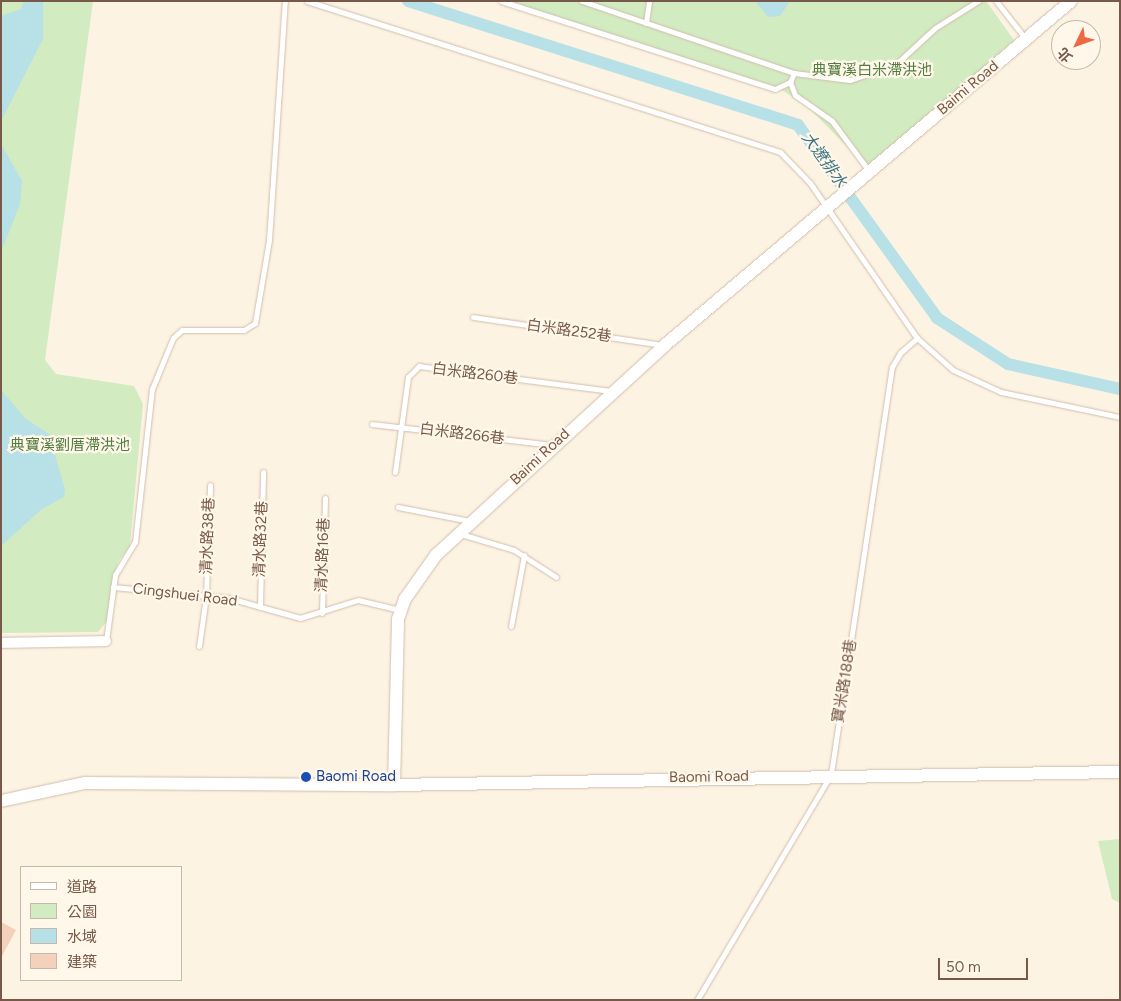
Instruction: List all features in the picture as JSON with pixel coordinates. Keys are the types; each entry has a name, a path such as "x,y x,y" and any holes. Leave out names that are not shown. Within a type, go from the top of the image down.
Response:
{"street":[{"name":"Baimi Road","path":"394,785 396,647 401,610 420,574 458,533 665,345 827,205 1071,1"},
{"path":"1,643 106,642"},
{"name":"Baomi Road","path":"1,800 85,783 394,785 832,774 1120,772"}],"lane":[{"path":"106,642 113,587 135,542 152,389 172,338 182,330 244,330 255,323 269,240 285,1"},
{"path":"307,1 766,146 794,164 827,205 917,338 952,370 993,389 1120,417"},
{"path":"501,1 775,89 790,82 794,73"},
{"path":"582,1 794,73 850,80 874,74 894,65 935,28 978,1"},
{"path":"646,23 649,1"},
{"path":"996,1 1026,39"},
{"path":"790,82 795,95 832,121 867,173"},
{"name":"白米路252巷","path":"473,318 665,345"},
{"name":"寶米路188巷","path":"698,1000 832,774 892,367 900,353 917,338"},
{"name":"白米路260巷","path":"395,472 410,372 419,366 613,392"},
{"name":"白米路266巷","path":"372,424 553,445"},
{"name":"清水路32巷","path":"260,607 263,472"},
{"name":"清水路38巷","path":"199,646 206,596 210,484"},
{"name":"清水路16巷","path":"322,612 325,498"},
{"path":"398,507 470,522"},
{"path":"458,533 524,554 556,577"},
{"path":"511,626 524,554"},
{"name":"Cingshuei Road","path":"113,587 206,596 260,607 300,618 358,600 401,610"}],"green space":[{"name":"典寶溪劉厝滯洪池","path":"1,1 93,1 45,360 56,374 134,386 143,404 130,546 118,562 107,621 98,632 1,633"},
{"name":"典寶溪白米滯洪池","path":"503,1 986,1 1014,40 869,169 809,108 779,88"},
{"path":"1120,839 1120,903 1112,899 1098,841"}],"water":[{"path":"24,1 43,1 43,39 1,121 1,16 21,9"},
{"path":"755,1 790,1 780,16 768,17"},
{"path":"1,144 22,181 20,204 1,252"},
{"path":"1,390 26,419 49,434 65,490 64,497 42,509 1,546"}],"building":[{"path":"1,922 16,930 1,958"}],"waterway":[{"name":"大遼排水","path":"408,1 798,125 937,318 1008,364 1120,389"}],"place":[{"name":"Baomi Road","path":"306,777"}]}
